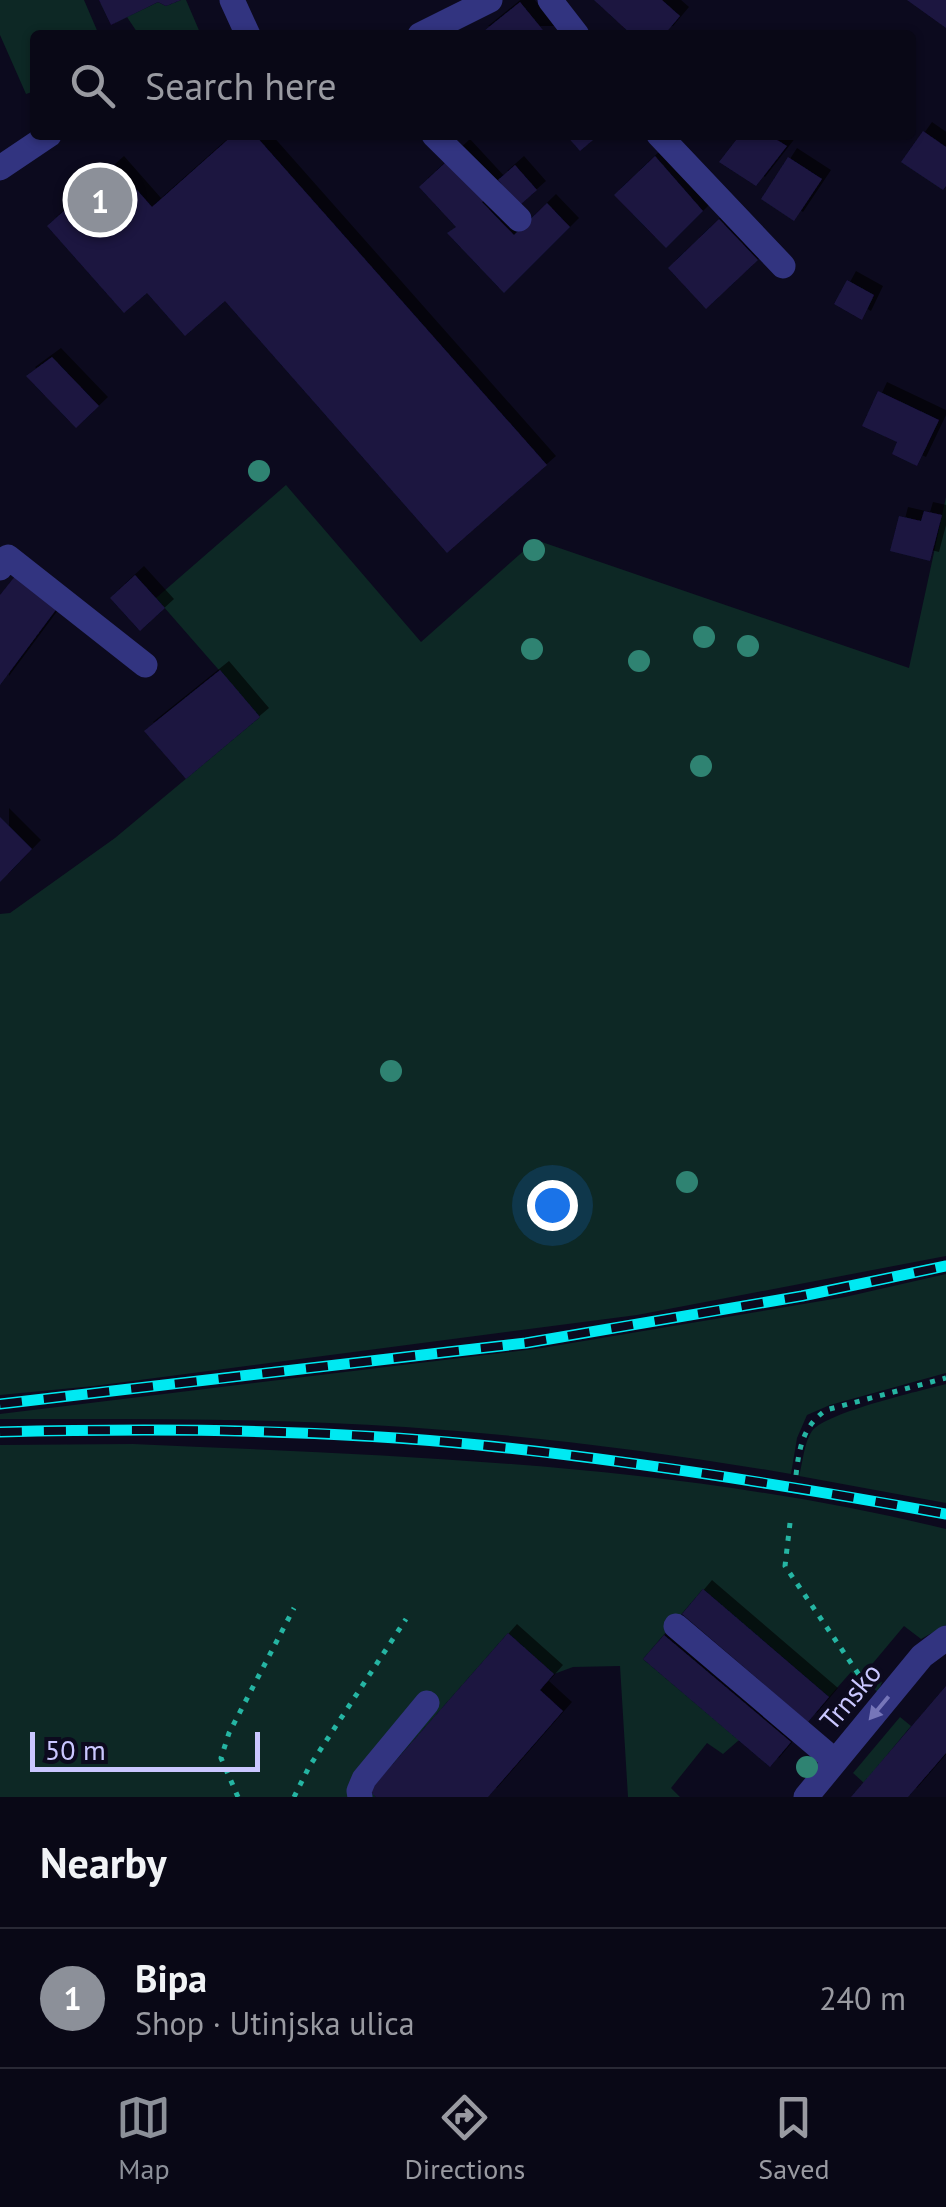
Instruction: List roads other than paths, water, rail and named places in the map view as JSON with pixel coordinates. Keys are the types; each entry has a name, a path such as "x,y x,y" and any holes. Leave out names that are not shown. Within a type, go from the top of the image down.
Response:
{"street":[{"path":"232,0 246,30"},
{"path":"430,30 490,0"},
{"path":"550,0 573,30"},
{"path":"0,168 42,140"},
{"path":"439,140 520,219"},
{"path":"664,140 783,266"},
{"path":"0,568 8,558 145,665"},
{"path":"676,1626 835,1761"},
{"name":"Trnsko","path":"806,1797 922,1656 946,1638"},
{"path":"360,1797 364,1779 427,1704"}],"railway":[{"path":"0,1404 526,1343 802,1296 946,1266"},
{"path":"0,1432 240,1431 421,1440 655,1466 946,1514"}],"place":[{"name":"Bipa","path":"100,200"}]}
